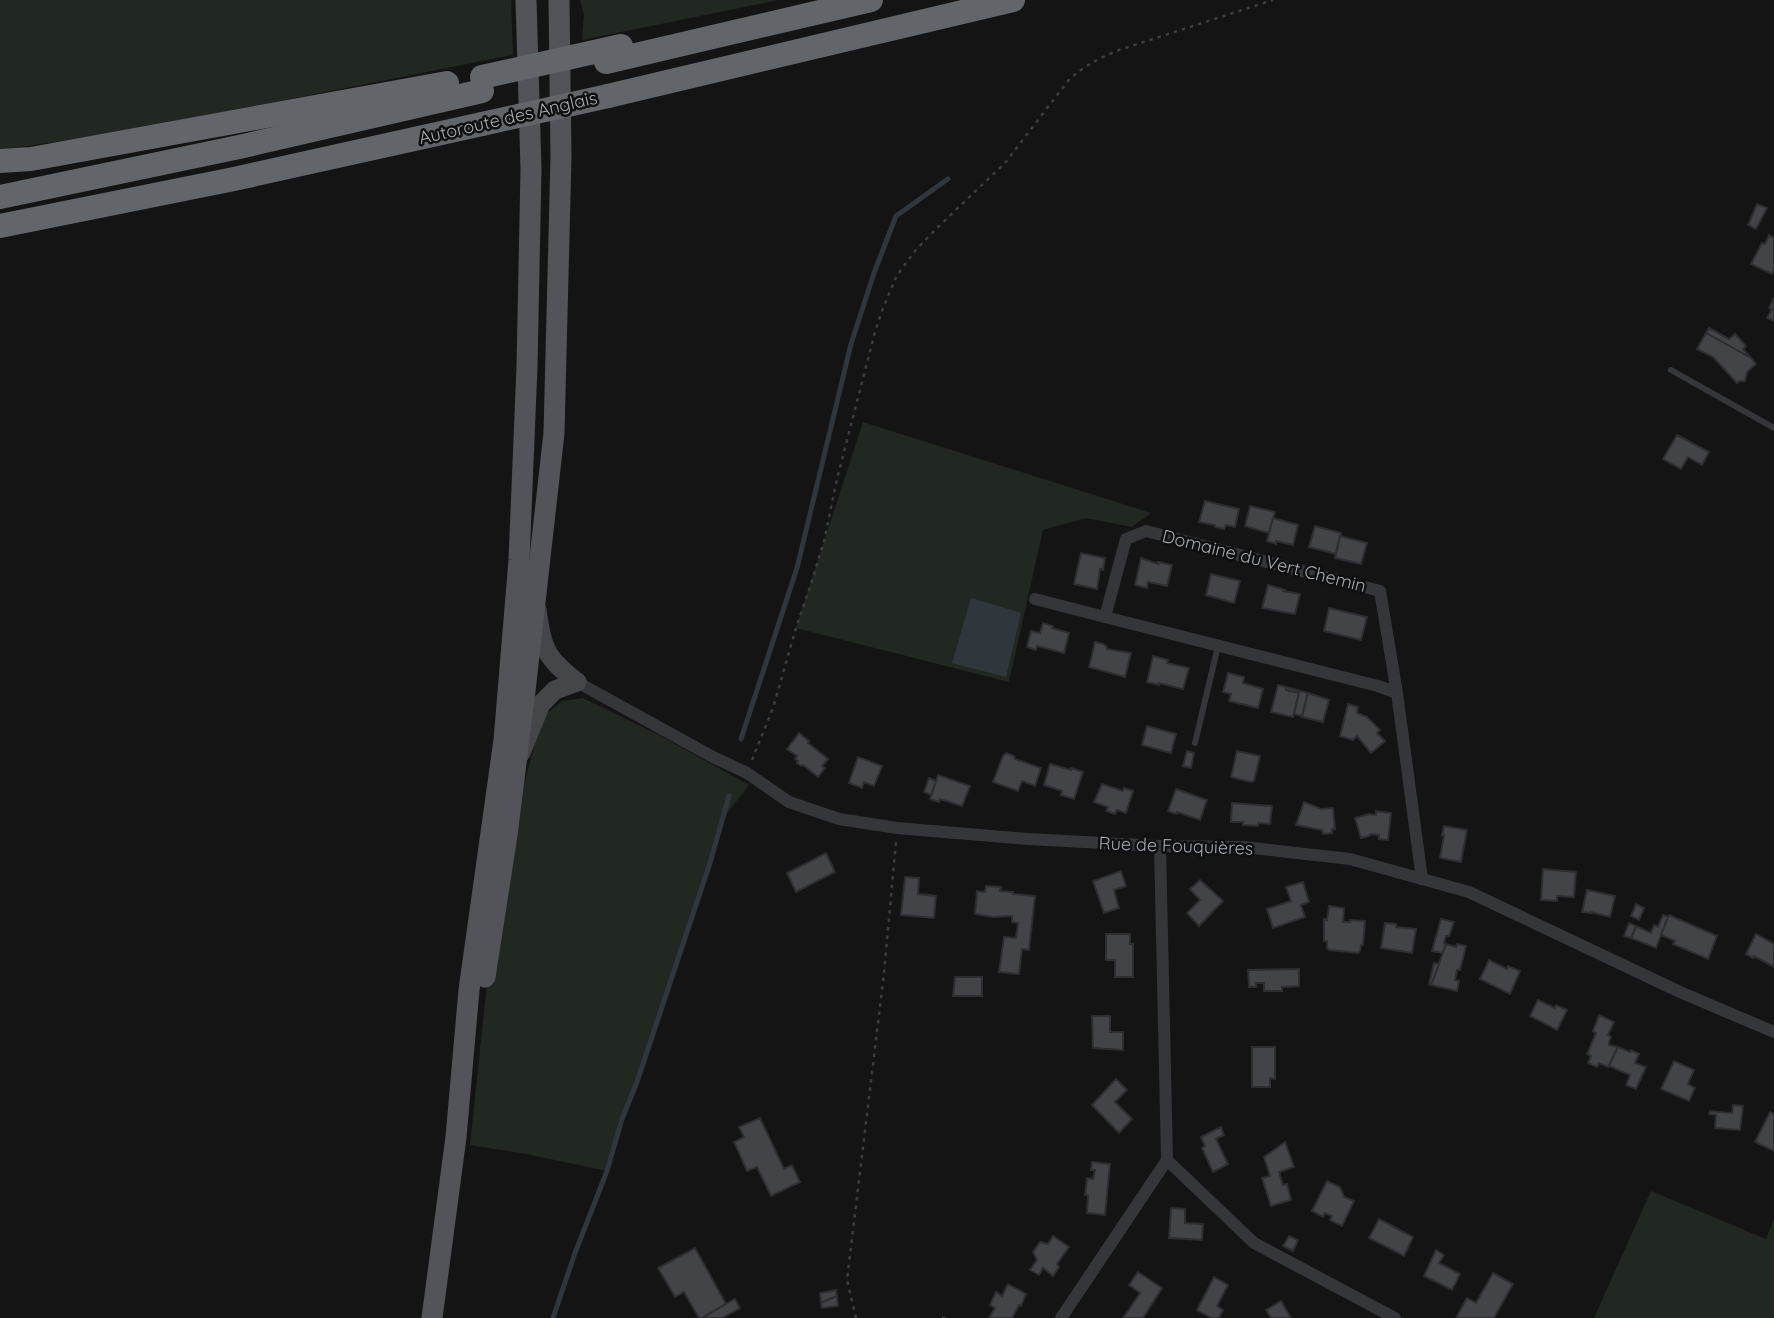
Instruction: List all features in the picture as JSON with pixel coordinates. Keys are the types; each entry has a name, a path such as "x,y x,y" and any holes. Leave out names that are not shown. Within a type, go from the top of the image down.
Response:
{"highway":[{"name":"Autoroute des Anglais","path":"0,197 239,147 482,84 613,54 646,53 871,0"},
{"name":"Autoroute des Anglais","path":"0,226 234,179 608,96 1013,0"},
{"path":"0,161 31,159 482,84"}],"main road":[{"path":"432,1318 456,1137 469,990 504,740 519,560 527,367 530,169 526,0"},
{"path":"456,1137 484,988 515,767 554,433 561,158 559,0"}],"street":[{"name":"Domaine du Vert Chemin","path":"1105,617 1126,540 1146,531 1380,591 1397,693 1422,879"},
{"path":"536,597 540,631 547,654 577,682"},
{"path":"1035,599 1397,693"},
{"path":"515,767 541,704 555,690 577,682"},
{"name":"Rue de Fouquières","path":"577,682 747,773 789,802 839,819 897,828 1028,839 1160,846 1244,847 1350,859 1469,892 1680,992 1774,1032"},
{"path":"1061,1318 1167,1160 1160,846"},
{"path":"1167,1160 1254,1243 1395,1318"}],"lane":[{"path":"1671,370 1774,428"},
{"path":"1195,743 1218,645"}],"path":[{"path":"747,773 773,708 815,573 840,466 883,308 897,275 937,228 1004,163 1068,81 1079,71 1095,60 1119,50 1273,0"},
{"path":"856,1318 847,1280 884,973 897,828"}],"shaded area":[{"path":"0,0 511,0 513,55 118,133 5,149 0,156"},
{"path":"580,0 779,0 582,40 584,15"},
{"path":"863,422 1151,513 1132,527 1086,518 1043,530 1009,682 796,628"},
{"path":"971,598 1021,613 1006,677 952,663"},
{"path":"583,698 661,736 749,785 721,821 710,863 637,1082 622,1119 607,1171 470,1145 498,880 545,715 562,701"},
{"path":"1651,1191 1766,1239 1774,1219 1774,1318 1594,1318"}],"building":[{"path":"1757,204 1767,208 1756,229 1748,225"},
{"path":"1769,235 1774,238 1772,274 1751,264"},
{"path":"1774,298 1774,321 1767,318"},
{"path":"1709,328 1729,339 1735,334 1746,346 1743,349 1751,358 1706,333"},
{"path":"1706,333 1751,358 1756,364 1747,372 1745,381 1737,383 1713,357 1697,349"},
{"path":"1677,435 1709,452 1702,465 1688,457 1681,469 1663,459"},
{"path":"1205,501 1239,509 1235,527 1226,525 1224,529 1199,522"},
{"path":"1250,506 1275,512 1269,533 1245,526"},
{"path":"1273,518 1298,525 1293,545 1267,541"},
{"path":"1315,526 1341,533 1336,554 1309,547"},
{"path":"1340,536 1367,543 1361,564 1335,558"},
{"path":"1081,553 1105,558 1097,589 1074,584"},
{"path":"1141,558 1158,564 1172,565 1167,586 1148,582 1147,588 1135,585"},
{"path":"1211,574 1240,581 1234,603 1206,595"},
{"path":"1268,585 1300,594 1295,614 1262,608"},
{"path":"1329,608 1367,617 1361,640 1324,631"},
{"path":"1043,623 1069,633 1064,653 1037,646 1036,650 1027,647 1031,631 1040,633"},
{"path":"1095,642 1103,644 1107,649 1131,653 1125,677 1089,667"},
{"path":"1153,656 1168,660 1167,663 1189,668 1183,689 1147,682"},
{"path":"1228,673 1244,677 1243,683 1263,689 1258,708 1229,701 1231,694 1223,692"},
{"path":"1278,685 1299,693 1293,717 1271,712"},
{"path":"1286,687 1308,693 1302,716 1294,714 1299,693 1286,690"},
{"path":"1308,693 1329,700 1323,722 1302,717"},
{"path":"1348,704 1358,707 1357,713 1367,717 1380,730 1377,733 1385,741 1371,753 1357,736 1353,740 1340,736"},
{"path":"1147,726 1176,734 1171,753 1142,745"},
{"path":"799,733 828,759 818,777 797,763 797,756 787,749"},
{"path":"1187,751 1194,753 1191,768 1183,766"},
{"path":"1237,751 1260,756 1254,781 1231,777"},
{"path":"1006,753 1041,768 1035,786 1022,781 1018,791 993,782"},
{"path":"858,757 882,766 874,786 864,782 862,788 849,783"},
{"path":"1050,764 1083,772 1074,799 1061,795 1062,791 1044,785"},
{"path":"938,775 970,786 962,806 940,799 939,802 930,799"},
{"path":"929,778 936,781 931,795 924,792"},
{"path":"1102,784 1123,791 1124,788 1133,791 1126,813 1106,811 1108,807 1094,802"},
{"path":"1176,789 1207,800 1200,820 1168,811"},
{"path":"1304,802 1321,809 1333,808 1335,829 1332,829 1332,833 1323,834 1322,830 1296,825"},
{"path":"1232,803 1272,806 1270,824 1258,823 1258,826 1231,822"},
{"path":"1376,811 1391,813 1388,840 1371,834 1361,838 1355,818 1376,815"},
{"path":"1444,826 1467,830 1461,862 1440,858"},
{"path":"826,853 835,872 796,892 787,873"},
{"path":"1543,869 1576,872 1574,897 1557,896 1557,901 1541,900"},
{"path":"1121,871 1126,886 1114,890 1119,908 1104,913 1093,881"},
{"path":"905,877 919,878 918,894 936,896 934,918 901,915"},
{"path":"1200,880 1223,901 1199,926 1187,913 1200,900 1190,889"},
{"path":"1303,882 1309,902 1301,905 1305,917 1273,928 1267,909 1291,901 1286,887"},
{"path":"986,886 1001,887 1000,891 1013,894 1035,896 1029,950 1022,949 1019,974 999,972 1004,937 1016,938 1018,923 1012,922 1012,916 975,914 977,891 985,892"},
{"path":"1587,890 1615,896 1610,917 1582,912"},
{"path":"1636,904 1644,908 1639,920 1631,916"},
{"path":"1329,906 1344,908 1343,922 1365,921 1363,945 1358,953 1327,948 1327,941 1324,941 1324,919 1327,920"},
{"path":"1663,915 1668,917 1656,948 1631,938 1636,926 1651,933 1654,925 1658,927"},
{"path":"1669,915 1717,936 1708,959 1673,944 1675,941 1661,935"},
{"path":"1441,919 1454,922 1449,936 1446,936 1443,953 1432,951"},
{"path":"1385,923 1416,929 1412,953 1381,948"},
{"path":"1629,923 1636,926 1631,938 1624,936"},
{"path":"1106,934 1130,934 1130,944 1133,944 1133,977 1115,977 1115,960 1106,960"},
{"path":"1756,934 1774,944 1774,967 1746,954"},
{"path":"1446,944 1466,946 1455,980 1459,981 1457,991 1431,985"},
{"path":"1489,960 1507,969 1508,966 1520,971 1510,994 1480,979"},
{"path":"1434,963 1439,964 1431,985 1429,984"},
{"path":"1299,969 1299,986 1282,987 1282,991 1264,991 1264,983 1249,987 1248,970"},
{"path":"955,977 982,977 982,996 953,996"},
{"path":"1538,1000 1567,1010 1557,1030 1530,1016"},
{"path":"1599,1015 1614,1022 1608,1035 1611,1037 1609,1045 1618,1047 1608,1067 1599,1063 1597,1067 1588,1063 1591,1056 1587,1054 1596,1033 1593,1031"},
{"path":"1092,1016 1110,1016 1110,1032 1123,1032 1123,1050 1093,1048"},
{"path":"1252,1047 1275,1047 1275,1079 1270,1078 1270,1087 1252,1087"},
{"path":"1618,1047 1639,1054 1635,1063 1646,1067 1636,1089 1626,1085 1630,1075 1609,1066"},
{"path":"1674,1061 1694,1070 1688,1084 1695,1088 1689,1101 1661,1089"},
{"path":"1116,1079 1127,1090 1115,1102 1132,1119 1119,1133 1092,1105"},
{"path":"1733,1105 1743,1106 1740,1130 1715,1128 1716,1115 1709,1114 1710,1111 1732,1113"},
{"path":"1770,1112 1774,1114 1774,1151 1755,1142"},
{"path":"760,1118 784,1169 792,1165 800,1182 771,1196 757,1167 747,1171 734,1142 744,1137 739,1127"},
{"path":"1221,1127 1224,1135 1216,1139 1228,1164 1213,1172 1202,1148 1205,1146 1201,1137"},
{"path":"1285,1142 1294,1167 1279,1172 1283,1185 1287,1184 1291,1200 1271,1206 1262,1178 1270,1176 1264,1157"},
{"path":"1092,1162 1110,1164 1105,1215 1087,1213 1087,1178 1093,1179 1095,1170 1091,1170"},
{"path":"1327,1181 1340,1187 1344,1197 1354,1201 1342,1226 1330,1220 1332,1216 1325,1213 1323,1217 1312,1211"},
{"path":"1171,1208 1185,1209 1185,1223 1203,1224 1202,1240 1169,1238"},
{"path":"1379,1219 1413,1237 1404,1256 1369,1238"},
{"path":"1053,1236 1069,1247 1057,1264 1059,1267 1053,1276 1043,1268 1039,1275 1030,1270 1037,1260 1033,1252 1040,1242 1048,1244"},
{"path":"1289,1236 1298,1240 1293,1251 1283,1246"},
{"path":"695,1248 726,1304 702,1318 699,1318 684,1292 675,1297 658,1268"},
{"path":"1436,1250 1444,1255 1439,1263 1460,1274 1452,1290 1424,1276"},
{"path":"1138,1272 1162,1288 1143,1318 1123,1318 1140,1293 1129,1285"},
{"path":"1493,1273 1513,1284 1494,1318 1456,1318 1467,1298 1476,1303"},
{"path":"1214,1277 1228,1285 1217,1306 1223,1310 1219,1318 1211,1318 1197,1310"},
{"path":"1008,1284 1026,1294 1021,1306 1019,1305 1012,1318 989,1318 995,1308 990,1305 996,1292 1002,1296"},
{"path":"836,1290 837,1296 821,1303 820,1293"},
{"path":"837,1296 838,1306 822,1308 821,1303"},
{"path":"735,1299 740,1308 722,1318 702,1318"},
{"path":"1281,1301 1291,1318 1271,1318 1266,1310"}],"waterway":[{"path":"741,739 797,568 851,344 874,273 896,216 948,179"},
{"path":"553,1318 607,1171 622,1119 637,1082 710,863 729,796"}]}
